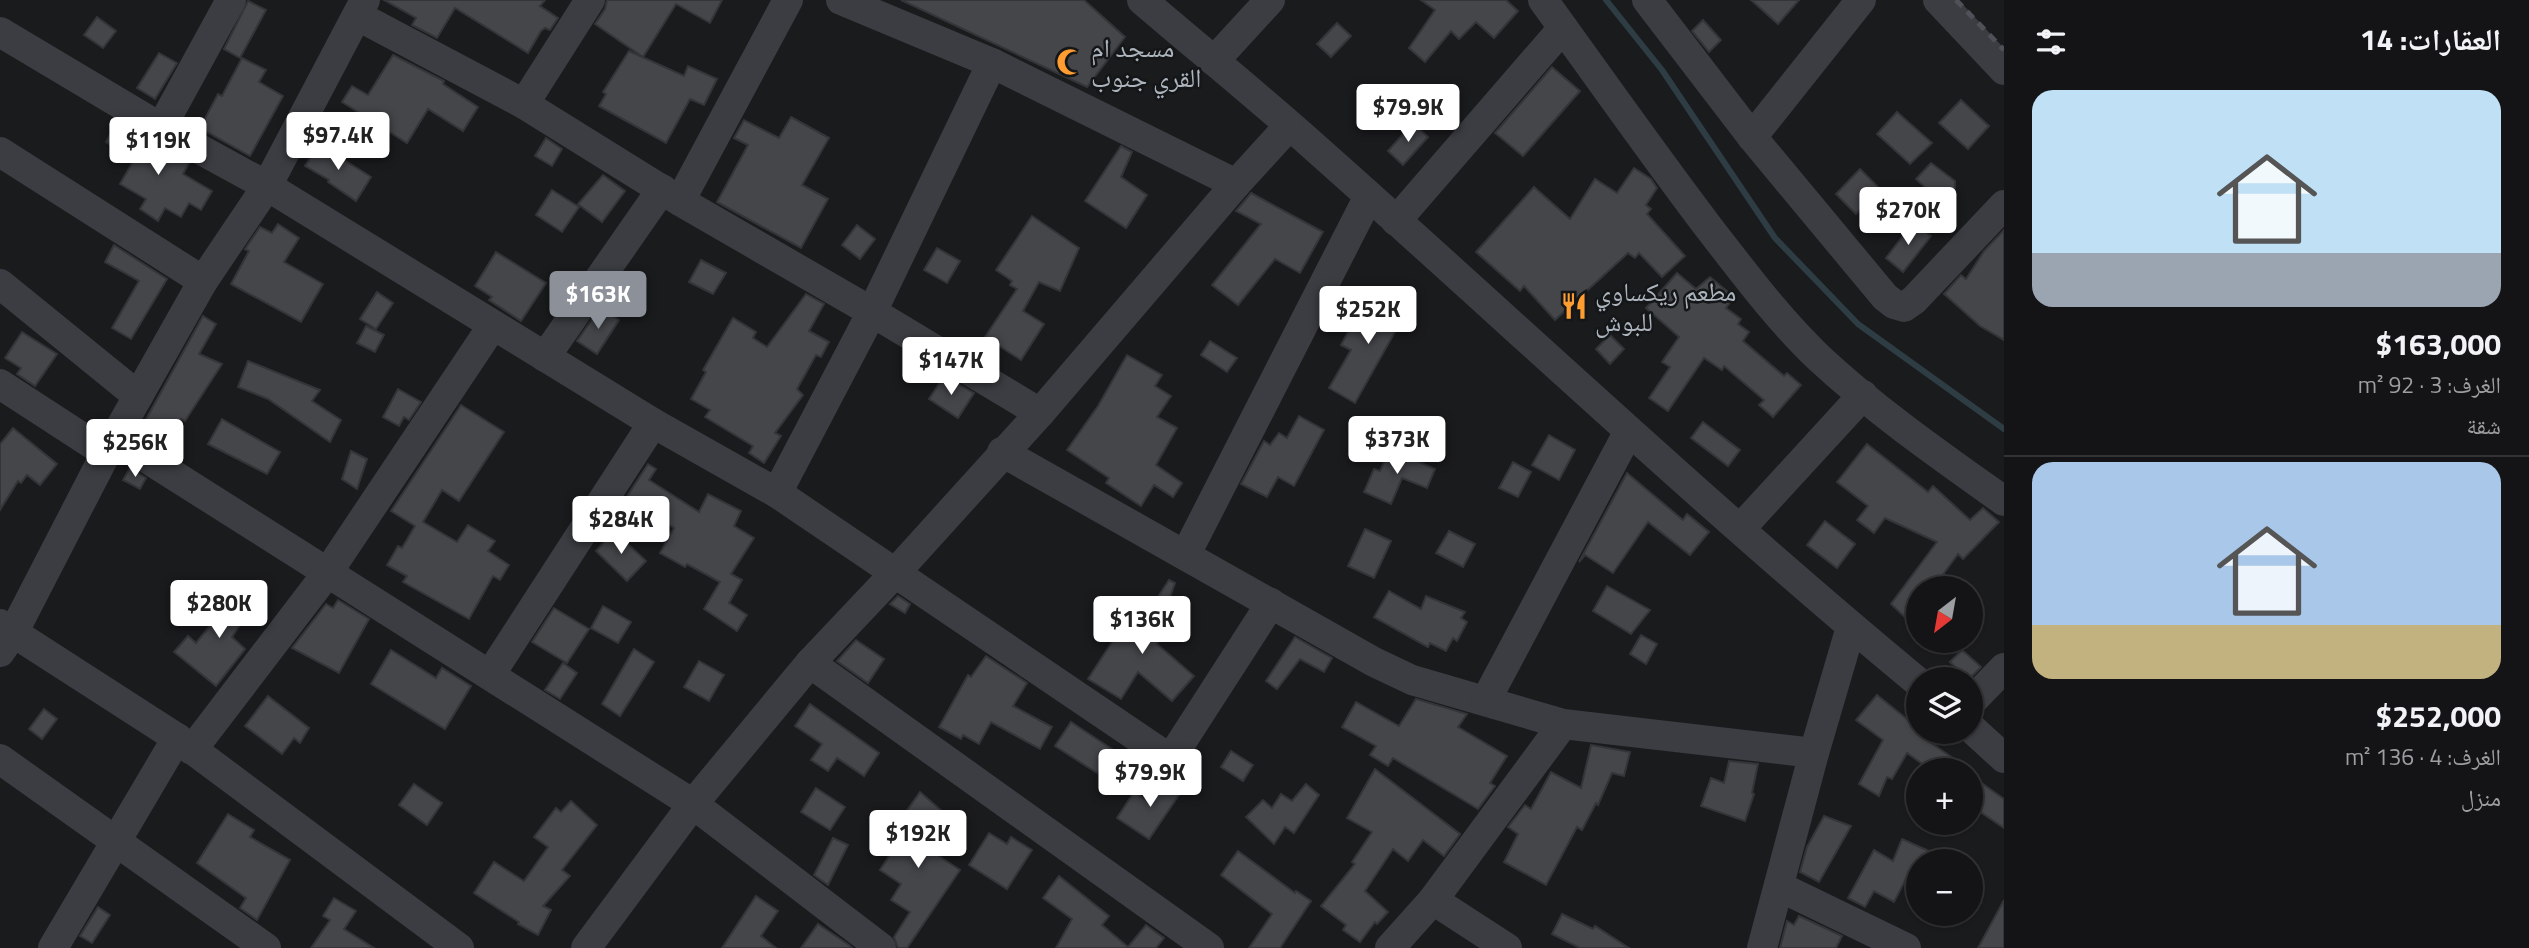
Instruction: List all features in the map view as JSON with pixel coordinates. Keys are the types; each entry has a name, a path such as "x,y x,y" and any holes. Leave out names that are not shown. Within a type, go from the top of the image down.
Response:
{"street":[{"path":"161,128 231,0"},
{"path":"524,104 590,0"},
{"path":"545,357 671,195 788,0"},
{"path":"1142,0 1369,196 1629,432 1906,672"},
{"path":"1213,61 1270,0"},
{"path":"1543,0 1638,134 1766,302 1819,358 1863,395 2004,501"},
{"path":"1647,0 1752,137 1885,297 1894,304 1904,307 1914,300 2004,205"},
{"path":"1752,137 1861,0"},
{"path":"1938,0 2004,70"},
{"path":"861,3 992,63 1236,184"},
{"path":"459,948 184,744 4,636 203,281 267,186 361,8 1040,413"},
{"path":"1396,221 1563,28"},
{"path":"0,32 161,128 267,186 653,424 776,493 1161,753 1170,756 1175,751 1270,603"},
{"path":"776,493 872,312 992,63"},
{"path":"586,948 693,804 810,663 1040,413 1289,126"},
{"path":"0,152 203,281"},
{"path":"1186,554 1369,196"},
{"path":"0,284 138,396"},
{"path":"53,948 118,841 184,744 328,572 493,324"},
{"path":"0,384 328,572 693,804 881,948"},
{"path":"1740,529 1863,395"},
{"path":"490,675 653,424"},
{"path":"1486,701 1629,432"},
{"path":"1002,452 1412,680 1563,724 1814,753"},
{"path":"1762,948 1851,627"},
{"path":"810,663 1209,948"},
{"path":"1983,690 2004,668"},
{"path":"1390,948 1433,900 1563,724"},
{"path":"1983,739 2004,758"},
{"path":"0,759 266,948"},
{"path":"1780,887 1906,948"},
{"path":"1433,900 1507,948"}],"building":[{"path":"384,0 545,0 540,6 558,18 550,30 545,28 541,31 528,53 455,8 437,38 412,25 416,18"},
{"path":"607,0 722,0 710,23 676,4 643,57 595,24 605,9"},
{"name":"مسجد ام القري جنوب","path":"901,0 1084,0 1125,37 1087,87"},
{"path":"1421,0 1506,0 1518,11 1494,38 1476,22 1459,39 1451,31 1425,62 1409,48 1435,10"},
{"path":"1751,0 1799,0 1778,24"},
{"path":"248,1 266,10 240,58 224,49"},
{"path":"97,17 116,31 103,48 84,35"},
{"path":"1703,20 1721,40 1709,52 1692,31"},
{"path":"1337,23 1351,36 1331,57 1317,44"},
{"path":"629,51 684,76 688,66 717,79 704,105 690,99 666,143 599,106 606,94 603,92"},
{"path":"159,53 177,63 155,99 137,88"},
{"path":"393,55 444,81 443,84 478,107 463,131 428,109 407,143 342,102 352,86 368,95"},
{"path":"242,58 266,70 259,82 283,96 250,156 200,128 218,94 222,96"},
{"path":"1552,67 1580,91 1523,156 1495,133"},
{"path":"1961,100 1989,126 1968,149 1939,123"},
{"path":"1897,112 1932,143 1910,164 1877,134"},
{"path":"791,117 829,138 802,185 828,199 801,248 717,202 748,145 734,138 744,120 779,138"},
{"path":"1413,123 1428,137 1403,165 1388,151"},
{"path":"115,125 189,163 183,174 212,191 201,210 189,203 181,217 165,208 158,221 140,209 146,199 120,184 135,158 106,142"},
{"path":"546,138 562,149 552,166 535,156"},
{"path":"319,144 371,177 356,201 305,166"},
{"path":"1121,146 1132,152 1121,177 1147,195 1126,228 1085,201"},
{"path":"1931,163 1955,181 1955,188 1942,203 1916,179"},
{"path":"1634,168 1651,179 1657,188 1646,205 1651,209 1647,214 1685,256 1662,277 1639,253 1635,258 1628,253 1555,320 1524,286 1520,291 1476,252 1534,187 1570,219 1595,179 1617,193"},
{"path":"1860,169 1880,189 1856,214 1836,194"},
{"path":"603,175 625,191 602,222 578,204"},
{"path":"552,190 579,207 562,232 536,215"},
{"path":"1251,193 1323,232 1300,273 1275,259 1238,305 1212,285 1261,224 1236,211"},
{"path":"1032,216 1079,248 1060,291 1039,282 1023,311 1044,324 1021,360 985,337 1017,289 1010,285 1012,281 996,270"},
{"path":"1913,223 1931,236 1903,272 1886,258"},
{"path":"278,224 299,238 284,262 323,284 301,322 231,284 249,251 245,249 260,227 272,233"},
{"path":"857,225 875,239 860,259 842,245"},
{"path":"2004,230 2004,340 1980,326 1944,294 1961,275 1966,279 1984,251"},
{"path":"114,245 167,279 131,339 112,328 139,281 105,262"},
{"path":"937,248 960,261 947,283 924,270"},
{"path":"496,252 546,283 521,321 489,300 492,297 475,286"},
{"path":"701,260 726,273 713,294 689,282"},
{"path":"1677,273 1696,289 1710,277 1734,297 1726,308 1741,319 1738,324 1749,332 1743,341 1784,376 1787,373 1801,385 1773,417 1759,405 1764,400 1724,366 1722,370 1704,358 1668,411 1649,398 1670,367 1662,362 1679,337 1646,308"},
{"path":"377,292 393,303 376,329 360,319"},
{"path":"806,294 824,304 809,331 829,342 821,357 816,355 797,389 803,395 775,433 781,436 764,463 749,453 753,446 705,417 710,410 691,399 706,372 703,370 733,318 756,332 753,338 767,347"},
{"path":"1385,296 1412,310 1404,325 1400,323 1355,403 1329,388 1351,350 1341,345 1363,304 1377,311"},
{"path":"600,308 619,320 597,354 577,341"},
{"path":"203,316 216,324 199,354 222,364 185,421 181,419 171,433 167,431 160,446 139,432"},
{"path":"366,326 384,335 375,352 357,343"},
{"path":"22,332 57,354 35,386 17,374 21,368 5,358"},
{"path":"1610,335 1624,349 1610,364 1596,349"},
{"path":"1210,341 1237,358 1227,372 1201,355"},
{"path":"1127,355 1162,375 1155,386 1171,396 1157,417 1177,428 1156,465 1182,483 1173,497 1154,485 1141,506 1106,483 1109,478 1067,450 1098,406"},
{"path":"248,361 320,390 312,401 341,420 330,442 268,399 238,387"},
{"path":"944,376 974,393 958,418 929,399"},
{"path":"398,389 421,402 409,420 404,417 399,426 383,417"},
{"path":"461,405 504,432 459,501 442,490 423,522 457,542 468,525 495,541 488,551 509,565 500,580 493,576 469,619 403,582 407,576 387,565 398,546 402,548 415,526 391,511"},
{"path":"1299,416 1324,430 1294,486 1278,477 1267,497 1241,484 1264,441 1270,445 1279,433 1287,438"},
{"path":"222,419 280,452 267,474 208,444"},
{"path":"1703,422 1740,450 1728,466 1691,438"},
{"path":"13,428 57,464 40,485 27,475 21,483 18,481 0,510 0,444"},
{"path":"1549,435 1575,450 1559,480 1532,465"},
{"path":"1867,444 1928,492 1933,486 1970,520 1983,508 1999,522 1963,559 1958,554 1942,576 1912,576 1937,542 1885,518 1874,533 1857,520 1868,506 1837,482"},
{"path":"1390,449 1435,469 1427,488 1402,478 1391,504 1364,492 1374,469 1380,471"},
{"path":"351,451 367,459 357,489 342,479"},
{"path":"1513,462 1531,472 1518,497 1499,488"},
{"path":"648,464 656,469 649,480 699,512 708,494 741,511 734,526 754,538 731,574 742,580 729,603 747,615 737,631 704,609 720,582 660,553 674,528 626,498"},
{"path":"130,468 146,478 140,489 123,480"},
{"path":"1627,473 1683,520 1687,514 1709,532 1690,555 1648,522 1613,573 1585,555 1579,562"},
{"path":"1825,521 1855,544 1837,568 1807,545"},
{"path":"1365,529 1391,541 1374,578 1348,566"},
{"path":"614,531 646,561 627,581 596,551"},
{"path":"1449,531 1475,544 1463,567 1436,553"},
{"path":"1169,580 1175,583 1162,620 1169,624 1157,644 1194,676 1172,701 1138,672 1121,699 1088,679 1127,619 1139,626"},
{"path":"1906,584 1906,618 1891,604"},
{"path":"243,586 258,598 232,637 245,649 216,686 174,652 188,636 196,643"},
{"path":"1607,586 1650,610 1631,634 1593,611"},
{"path":"1389,591 1421,609 1426,596 1465,612 1461,618 1467,622 1457,641 1453,638 1446,651 1430,643 1428,647 1374,617"},
{"path":"898,596 910,604 905,613 890,604"},
{"path":"338,600 369,619 339,673 292,648 326,604 333,608"},
{"path":"603,606 631,622 618,643 591,628"},
{"path":"554,608 589,629 567,663 532,642"},
{"path":"1641,635 1657,644 1646,664 1630,654"},
{"path":"1295,637 1332,658 1324,672 1300,659 1277,689 1266,681"},
{"path":"856,640 884,659 868,683 837,661"},
{"path":"634,649 654,662 620,716 602,704"},
{"path":"391,650 436,678 442,668 471,686 445,729 371,684"},
{"path":"1959,653 1965,653 1981,667 1956,667 1950,662"},
{"path":"986,656 1027,683 1013,706 1052,727 1040,749 991,722 979,744 963,735 961,739 939,727 968,675 971,677"},
{"path":"699,661 724,675 709,701 684,687"},
{"path":"563,663 577,673 560,699 545,690"},
{"path":"1877,695 1906,718 1906,744 1933,744 1953,758 1914,758 1907,753 1892,779 1887,777 1879,796 1859,784 1883,740 1856,720"},
{"path":"268,696 309,728 300,743 294,738 282,754 245,726"},
{"path":"1416,699 1467,714 1458,727 1507,756 1490,783 1495,786 1478,809 1393,758 1388,766 1370,755 1376,746 1342,727 1356,702 1399,726"},
{"path":"810,704 879,753 864,776 837,758 828,771 811,760 822,744 795,726"},
{"path":"44,709 57,719 42,739 29,729"},
{"path":"1071,722 1136,765 1123,783 1101,767 1097,773 1055,746"},
{"path":"1591,745 1630,752 1624,776 1612,773 1598,805 1596,803 1582,830 1577,827 1546,885 1504,862 1518,834 1508,827 1525,805 1531,809 1551,772 1581,788"},
{"path":"1231,751 1253,765 1243,781 1221,767"},
{"path":"1729,761 1758,764 1752,793 1754,794 1745,821 1701,806 1711,778 1724,783"},
{"path":"1375,769 1460,834 1444,856 1423,840 1408,861 1393,849 1365,891 1388,912 1377,924 1375,922 1360,942 1343,930 1346,925 1321,906 1355,864 1352,862 1372,832 1347,818"},
{"path":"1167,778 1183,789 1149,839 1117,818 1134,792 1151,803"},
{"path":"414,784 442,803 427,825 399,805"},
{"path":"1306,784 1319,795 1294,833 1285,827 1274,844 1246,817 1263,800 1272,808 1281,794 1292,801"},
{"path":"1983,784 2004,799 2004,828 1983,814"},
{"path":"816,788 845,807 830,830 801,812"},
{"path":"920,792 943,812 918,842 960,870 907,948 898,948 894,937 910,912 891,900 901,884 880,870 906,830 897,825"},
{"path":"571,801 597,825 562,870 570,876 543,906 551,910 538,935 474,893 494,862 524,881 548,847 534,837 556,808 561,812"},
{"path":"228,814 254,830 250,837 290,860 257,920 240,908 246,898 197,863"},
{"path":"1824,816 1851,826 1819,882 1800,872 1807,847"},
{"path":"989,833 1007,844 1011,837 1032,850 1007,889 969,865"},
{"path":"833,838 848,845 828,885 814,875"},
{"path":"1902,839 1924,849 1906,849 1906,879 1894,902 1874,891 1865,907 1848,898 1874,850 1893,861"},
{"path":"1238,851 1295,893 1296,891 1311,901 1280,948 1249,948 1272,914 1221,875"},
{"path":"1059,876 1109,916 1102,925 1128,947 1146,925 1164,938 1156,948 1056,948 1072,919 1043,898"},
{"path":"756,896 778,911 761,936 776,948 722,948"},
{"path":"334,898 356,911 344,929 374,948 311,948 330,920 323,916"},
{"path":"2004,900 2004,948 1978,948"},
{"path":"98,907 110,915 92,943 80,936"},
{"path":"1562,914 1593,929 1595,926 1629,948 1580,948 1552,934"},
{"path":"1799,916 1842,936 1836,948 1780,948 1787,921 1794,925"},
{"path":"818,924 849,945 852,948 801,948"}],"waterway":[{"path":"1606,0 1662,70 1775,238 1858,324 2004,429"}],"railway":[{"path":"1956,0 2004,50"}],"place":[{"name":"مسجد ام القري جنوب","path":"1070,62"},
{"name":"مطعم ريكساوي للبوش","path":"1574,306"}]}
